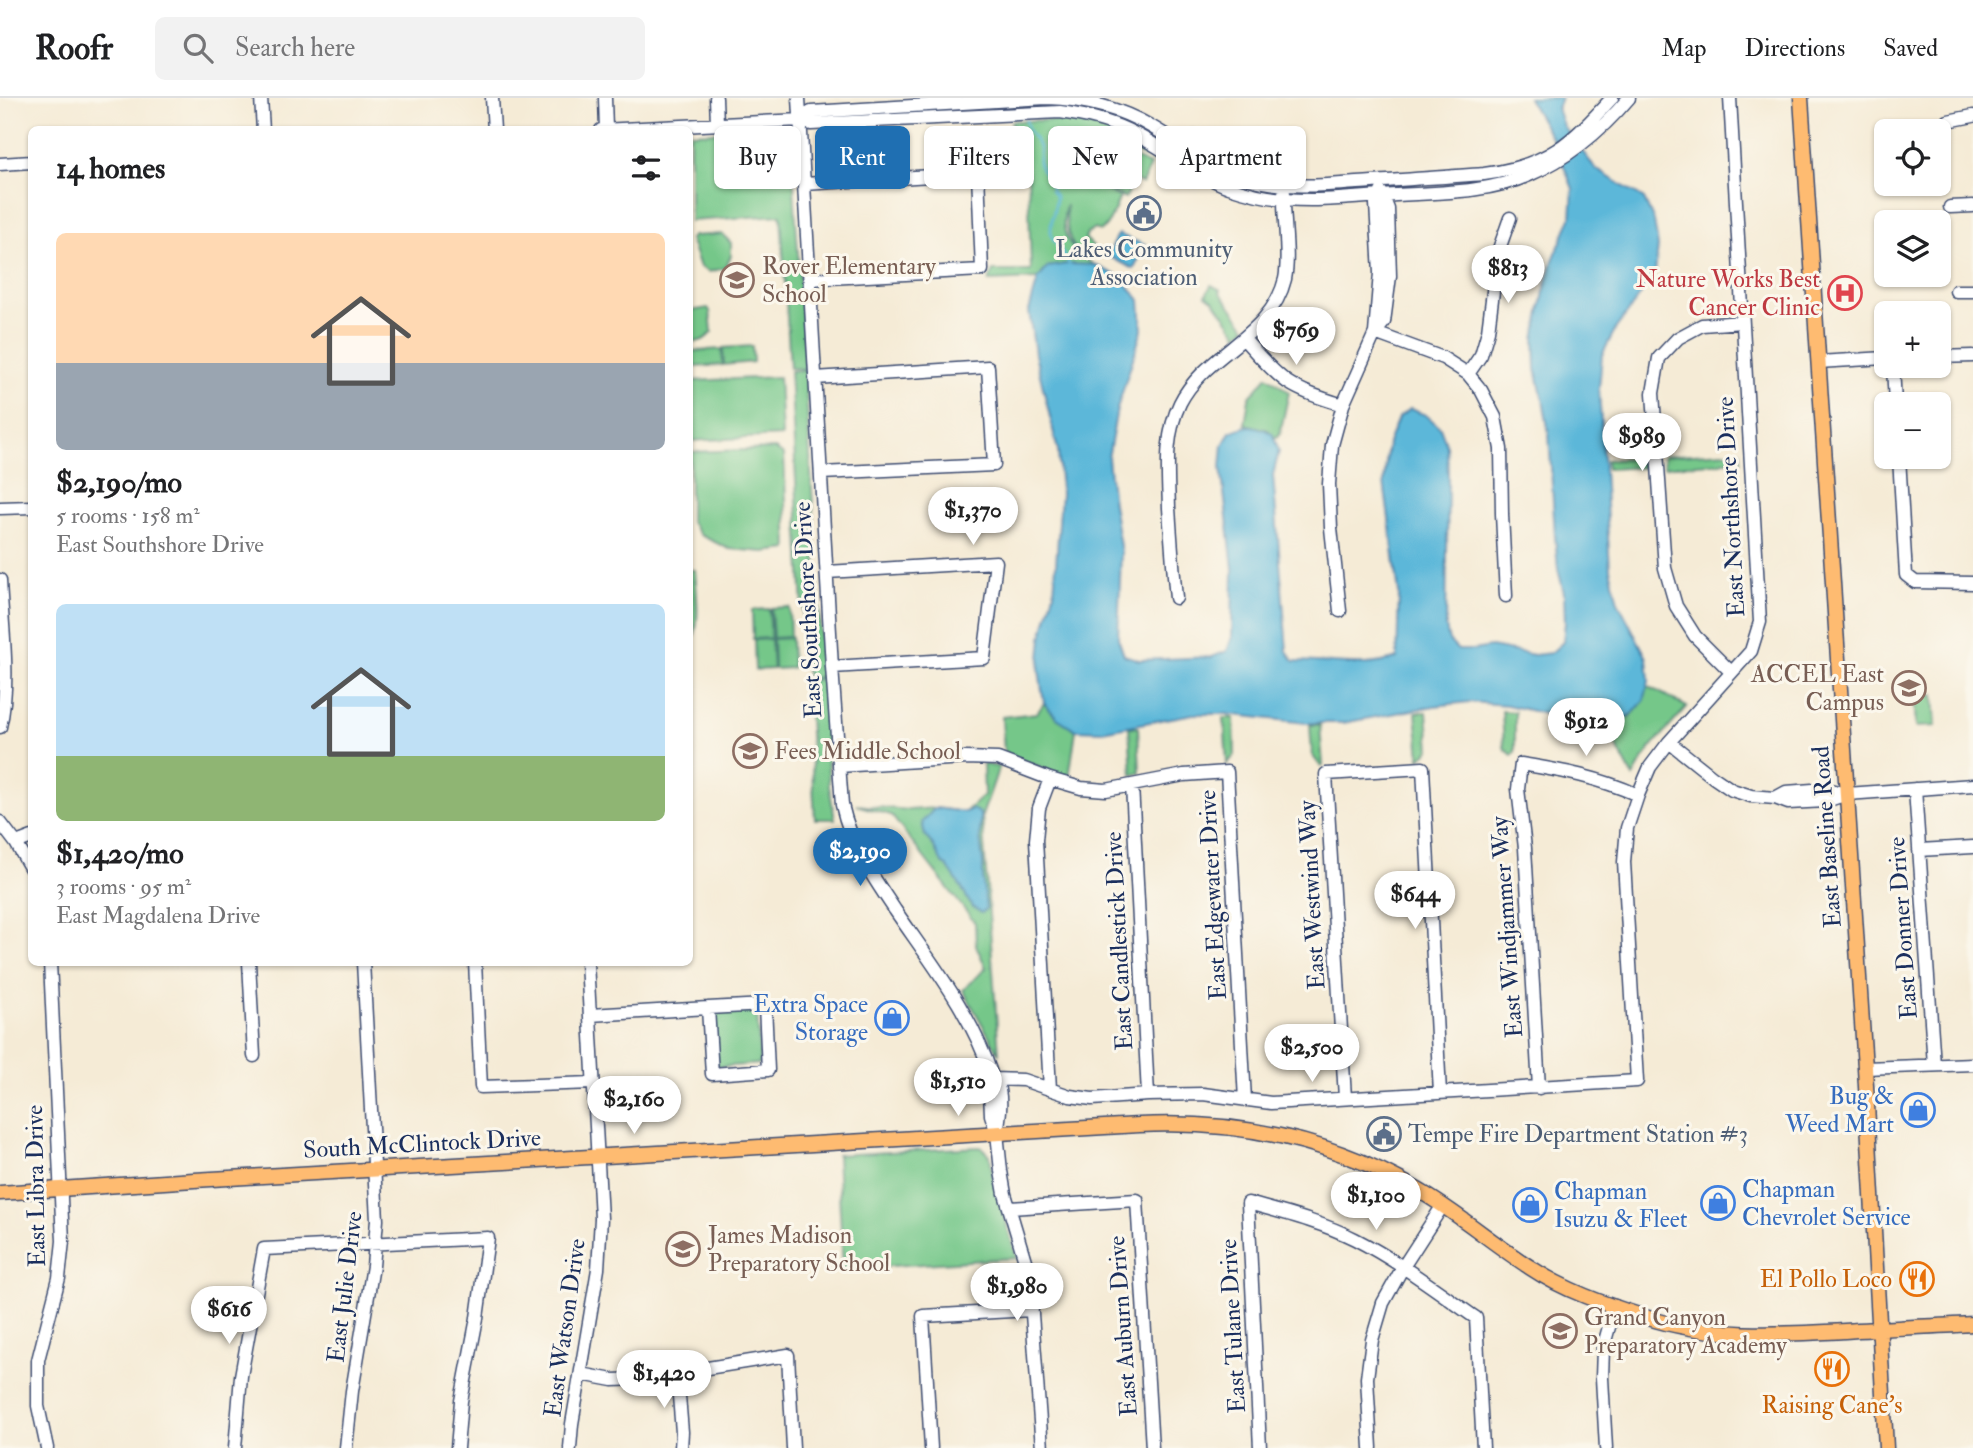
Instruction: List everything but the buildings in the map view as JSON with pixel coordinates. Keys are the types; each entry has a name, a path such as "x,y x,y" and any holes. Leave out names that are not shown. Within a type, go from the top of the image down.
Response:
{"main road":[{"name":"East Baseline Road","path":"1801,98 1865,1068 1886,1448"},
{"name":"South McClintock Drive","path":"0,1193 1174,1123 1245,1128 1300,1140 1358,1160 1443,1205 1532,1269 1585,1295 1670,1325 1731,1334 1769,1335 1973,1324"}],"street":[{"path":"261,98 262,126"},
{"path":"492,98 494,126"},
{"path":"605,98 607,126"},
{"path":"716,98 718,123"},
{"name":"East Southshore Drive","path":"799,98 832,667 844,816 860,856 965,1014 999,1090 1000,1115 997,1133 1001,1171 1029,1274 1042,1448"},
{"path":"1583,137 1612,98"},
{"path":"1252,189 1284,193 1381,196 1494,186 1529,175 1606,123 1629,98"},
{"name":"East Northshore Drive","path":"1539,1088 1637,1081 1624,862 1628,828 1650,767 1751,651 1760,622 1730,98"},
{"path":"801,120 811,112 950,101 1062,99 1115,104 1156,130"},
{"path":"950,101 951,118"},
{"path":"1108,122 1115,104"},
{"path":"662,126 801,120 811,124 1056,112 1108,122 1156,145"},
{"path":"1951,120 1973,116"},
{"path":"1274,189 1284,193 1315,186 1497,173 1555,157"},
{"path":"0,164 28,162"},
{"path":"804,184 978,173 982,270 810,279"},
{"path":"1340,611 1331,528 1329,484 1332,445 1343,405 1374,332 1384,322 1390,276 1388,209 1381,196 1380,181"},
{"path":"1176,598 1168,472 1169,437 1179,405 1191,384 1214,361 1260,325 1276,301 1285,278 1284,193"},
{"path":"1950,207 1973,206"},
{"path":"1468,374 1481,355 1488,331 1498,252 1510,218"},
{"path":"1956,291 1973,291"},
{"path":"1731,672 1695,636 1676,606 1665,568 1653,393 1659,358 1678,338 1702,325 1742,322"},
{"path":"1374,332 1443,358 1468,374 1481,390 1494,416 1501,449 1506,596"},
{"path":"1244,339 1287,382 1314,396 1343,405"},
{"path":"1951,357 1973,356"},
{"path":"1818,362 1874,359"},
{"path":"815,378 988,367 994,465 821,473"},
{"path":"1900,469 1906,575 1915,582 1973,583"},
{"path":"0,508 28,507"},
{"path":"827,572 996,562 984,658 832,667"},
{"path":"0,580 6,687 0,727"},
{"path":"1669,742 1732,789 1751,796 1775,798 1788,803 1826,801 1847,794 1973,785"},
{"path":"839,766 965,758 998,759 1081,788 1105,790 1132,785"},
{"name":"East Windjammer Way","path":"1539,1088 1525,848 1518,789 1521,764 1577,773 1610,782 1638,795"},
{"name":"East Westwind Way","path":"1345,1098 1326,774 1423,768 1440,1093"},
{"name":"East Edgewater Drive","path":"1132,785 1184,775 1227,772 1245,1100"},
{"path":"1050,779 1039,808 1036,840 1050,1089"},
{"name":"East Candlestick Drive","path":"1132,785 1148,1095"},
{"name":"East Donner Drive","path":"1915,789 1934,1065"},
{"path":"0,822 28,864"},
{"path":"16,843 28,838"},
{"path":"1919,850 1973,847"},
{"name":"East Libra Drive","path":"47,1448 38,1406 38,1360 59,1278 63,1241 50,966"},
{"path":"249,966 254,1056"},
{"name":"East Julie Drive","path":"346,1448 352,1391 376,1244 377,1220 363,966"},
{"path":"475,966 481,1087 594,1083"},
{"name":"East Watson Drive","path":"570,1448 598,1269 601,1218 587,966"},
{"path":"590,1015 708,1007 765,1004 768,1070 712,1074 708,1007"},
{"path":"1865,1068 1973,1064"},
{"path":"993,1079 1023,1080 1070,1096 1092,1099 1203,1094 1270,1103 1539,1088"},
{"name":"East Auburn Drive","path":"1010,1208 1137,1200 1152,1448"},
{"name":"East Tulane Drive","path":"1260,1448 1248,1203 1309,1220 1353,1238 1403,1267"},
{"path":"1371,1448 1367,1378 1372,1340 1383,1303 1443,1205"},
{"path":"235,1448 241,1376 264,1249 488,1237 477,1318 461,1401 457,1448"},
{"path":"1403,1267 1476,1318 1483,1448"},
{"path":"1606,1448 1603,1348 1615,1307"},
{"path":"931,1448 923,1316 1032,1310"},
{"path":"581,1374 613,1380 639,1379 788,1355 793,1448"},
{"path":"677,1372 682,1422 681,1448"}],"green space":[{"path":"1071,120 1097,126 1048,126 1048,189 1102,189 1120,197 1104,228 1101,231 1094,229 1087,234 1085,238 1093,246 1087,258 1071,241 1066,205 1064,225 1068,241 1079,254 1095,265 1066,264 1048,267 1038,279 989,281 993,271 1031,271 1028,189 1034,189 1034,126 1012,126 1011,121"},
{"path":"714,132 714,189 794,189 805,369 790,368 781,215 693,221 693,133"},
{"path":"1142,146 1156,154 1155,161 1142,156"},
{"path":"1142,161 1150,165 1142,184"},
{"path":"1106,189 1129,189 1125,198"},
{"path":"722,234 731,243 731,256 725,268 709,272 700,267 693,247 693,236"},
{"path":"1211,285 1221,290 1246,327 1238,334 1214,301 1206,295"},
{"path":"708,308 710,311 712,332 697,342 693,341 693,310"},
{"path":"752,346 753,362 724,365 723,348"},
{"path":"722,349 723,365 694,367 693,351"},
{"path":"790,371 805,371 823,675 807,681"},
{"path":"1267,376 1289,392 1280,434 1275,438 1268,430 1245,424 1249,398"},
{"path":"779,377 782,436 693,441 693,381"},
{"path":"775,449 784,455 788,549 764,552 729,549 700,535 693,525 693,452"},
{"path":"1740,451 1741,461 1664,467 1663,456"},
{"path":"1647,458 1648,467 1607,469 1606,460"},
{"path":"693,570 695,570 697,608 694,637"},
{"path":"789,607 790,637 773,638 771,608"},
{"path":"769,609 771,638 753,639 752,610"},
{"path":"791,638 792,668 774,669 773,639"},
{"path":"771,639 773,669 755,670 754,640"},
{"path":"823,677 829,786 835,819 815,819 807,683"},
{"path":"1648,686 1687,707 1649,750 1633,777 1606,727 1628,718 1642,701"},
{"path":"1934,695 1936,726 1916,727 1914,697"},
{"path":"1044,703 1057,718 1076,730 1069,778 1004,753 1002,717 1037,713"},
{"path":"1502,711 1515,712 1515,752 1512,755 1504,747"},
{"path":"1416,712 1427,712 1430,749 1420,759"},
{"path":"1224,718 1234,718 1235,755 1227,764"},
{"path":"1310,725 1320,725 1321,767 1312,755"},
{"path":"1129,727 1138,727 1140,773 1132,775"},
{"path":"983,764 999,767 982,816 999,1054 963,990 986,968 976,945 975,923 891,815 856,805 965,812 984,795"},
{"path":"757,1011 760,1064 717,1067 714,1013"},
{"path":"979,1147 990,1155 993,1178 1017,1258 843,1269 837,1155"}],"water":[{"path":"1528,98 1561,98 1557,108 1563,126 1596,169 1644,199 1654,221 1658,246 1655,273 1616,328 1602,355 1599,389 1610,569 1618,602 1647,658 1649,681 1644,701 1632,714 1612,725 1592,725 1507,705 1469,702 1343,723 1306,723 1226,714 1193,714 1102,731 1076,730 1057,718 1044,703 1039,670 1042,637 1054,593 1061,494 1058,451 1035,354 1029,311 1038,279 1048,267 1066,264 1095,265 1122,278 1140,300 1142,330 1117,409 1108,458 1121,552 1118,638 1124,655 1139,660 1212,657 1227,651 1232,637 1233,568 1221,467 1223,445 1230,432 1251,426 1272,433 1279,451 1273,475 1287,651 1294,661 1372,664 1397,658 1399,593 1384,482 1388,443 1398,418 1410,409 1426,415 1440,427 1447,446 1446,627 1449,641 1458,650 1491,647 1534,655 1551,653 1563,642 1564,593 1558,569 1549,434 1536,369 1535,339 1553,260 1571,218 1573,189 1555,144"},
{"path":"1118,234 1145,245 1134,269 1108,256"},
{"path":"935,808 965,812 972,809 980,813 986,909 982,913 972,907 925,836 922,822"}],"waterway":[{"path":"1026,120 1029,132 1040,149 1041,168 1051,181 1051,190 1056,197 1051,235 1069,264"}],"place":[{"name":"Lakes Community Association","path":"1144,213"},
{"name":"Rover Elementary School","path":"737,280"},
{"name":"Nature Works Best Cancer Clinic","path":"1845,293"},
{"name":"ACCEL East Campus","path":"1909,688"},
{"name":"Fees Middle School","path":"750,751"},
{"name":"Extra Space Storage","path":"892,1018"},
{"name":"Bug & Weed Mart","path":"1918,1110"},
{"name":"Tempe Fire Department Station #3","path":"1384,1134"},
{"name":"Chapman Chevrolet Service","path":"1718,1203"},
{"name":"Chapman Isuzu & Fleet","path":"1530,1205"},
{"name":"James Madison Preparatory School","path":"683,1249"},
{"name":"El Pollo Loco","path":"1917,1279"},
{"name":"Grand Canyon Preparatory Academy","path":"1560,1331"},
{"name":"Raising Cane's","path":"1832,1369"}]}
